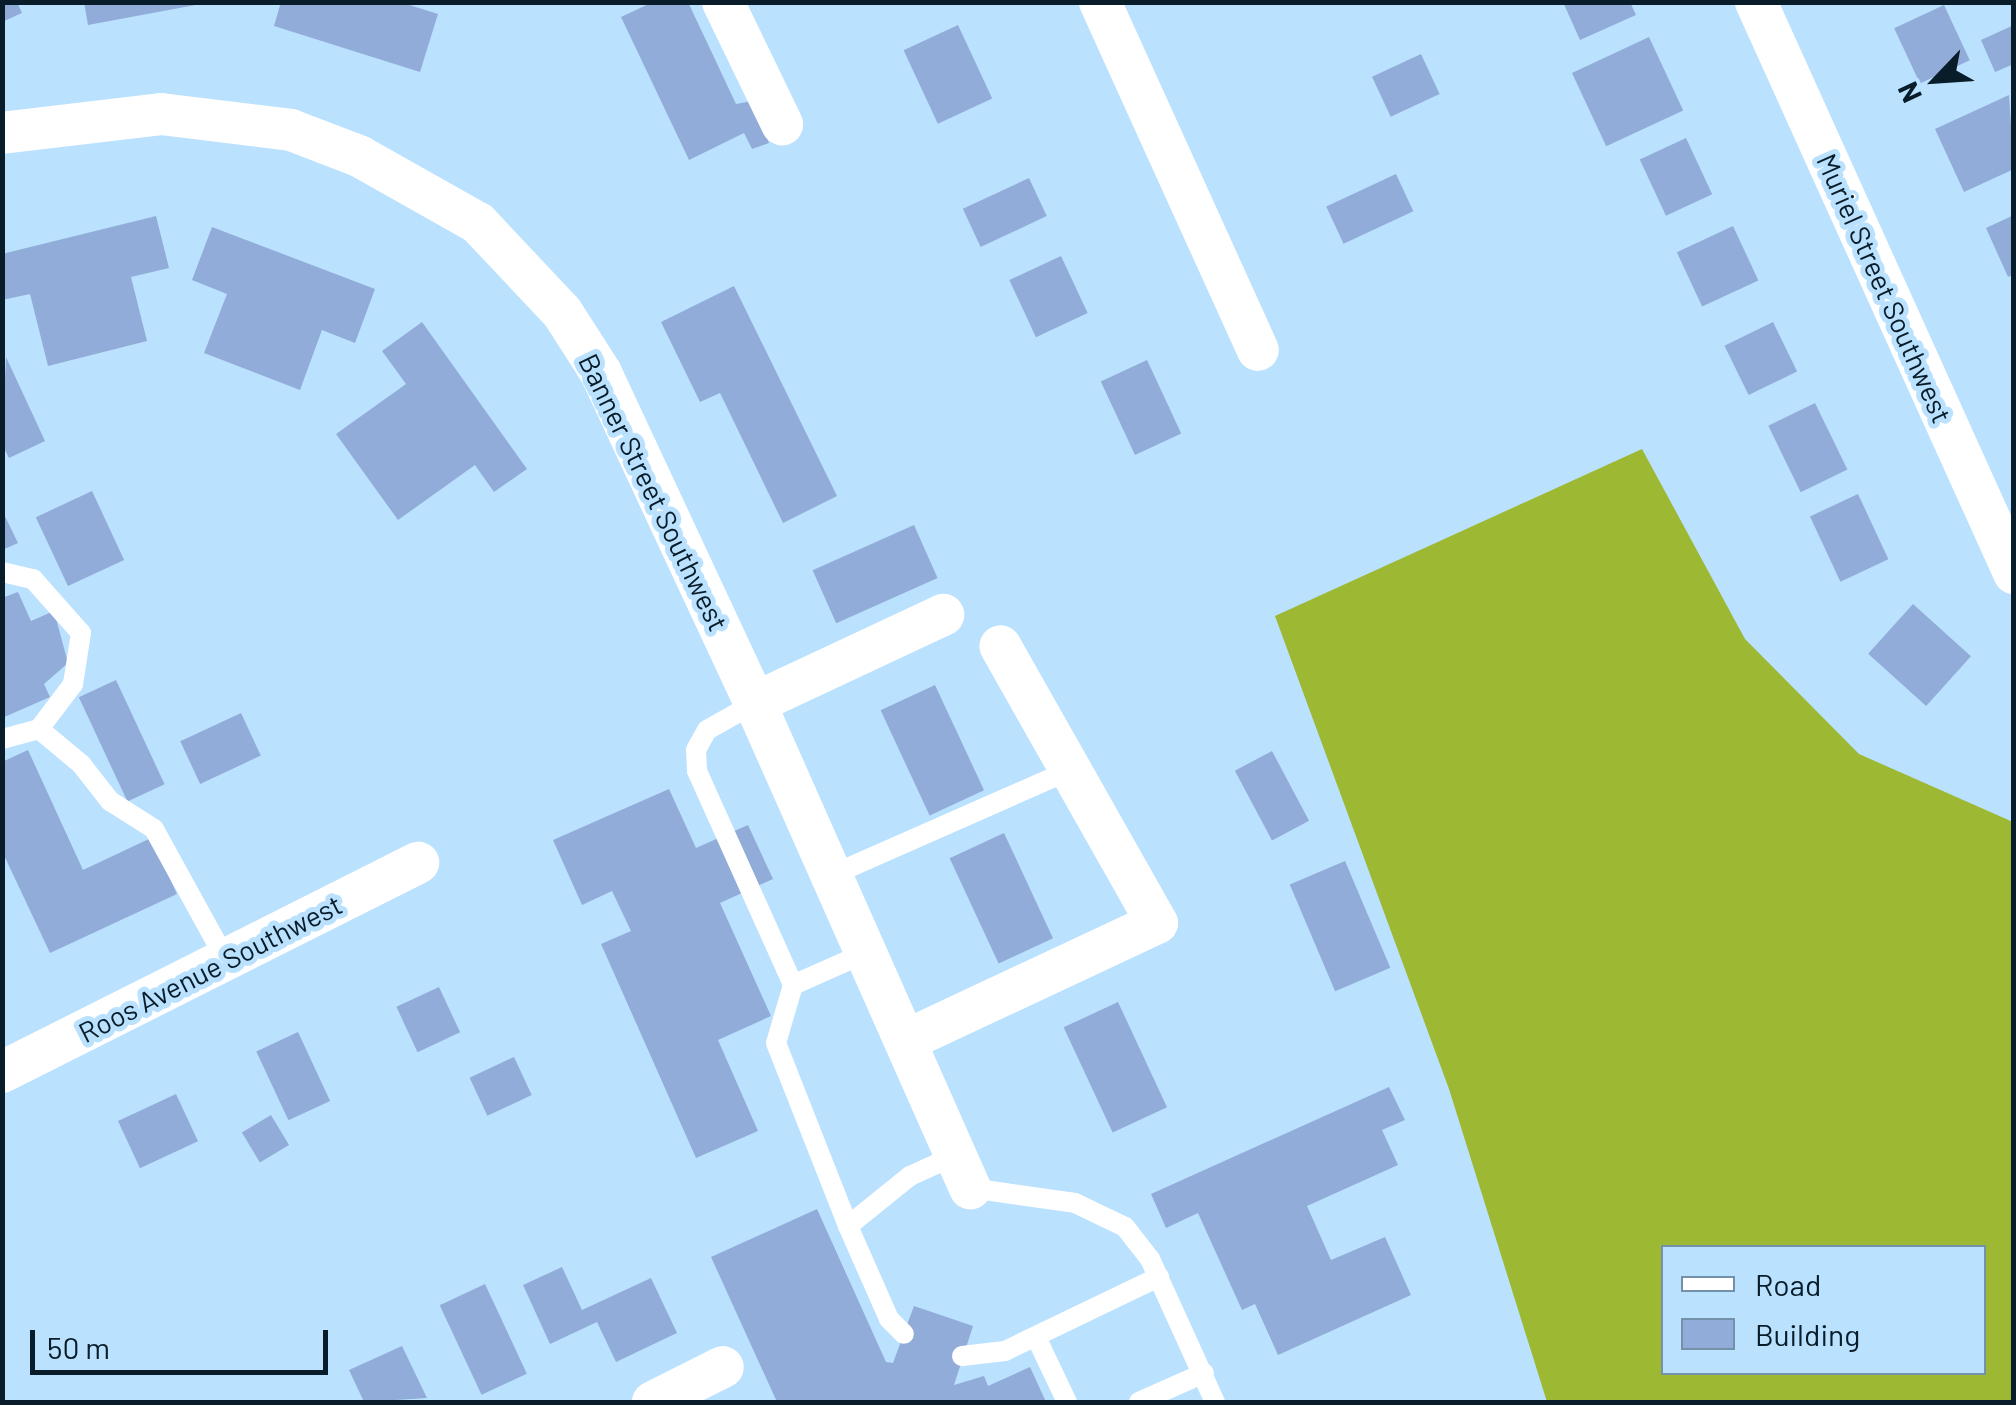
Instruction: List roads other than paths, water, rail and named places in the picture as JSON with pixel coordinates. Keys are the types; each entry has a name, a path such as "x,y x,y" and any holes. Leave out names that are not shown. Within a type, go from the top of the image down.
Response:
{"street":[{"path":"723,2 782,124"},
{"path":"1100,2 1258,350"},
{"name":"Muriel Street Southwest","path":"1756,2 2014,573"},
{"name":"Banner Street Southwest","path":"2,133 161,114 291,130 359,156 478,224 562,312 601,374 755,703 963,1171"},
{"path":"755,703 943,615"},
{"path":"907,1040 1157,924 1074,768 1000,646"},
{"name":"Roos Avenue Southwest","path":"2,1072 418,864"},
{"path":"654,1402 723,1366"}],"lane":[{"path":"2,572 33,578 81,633 72,684 39,729 2,739"},
{"path":"755,703 707,730 696,750 697,771 793,985 776,1043 848,1226 890,1318 904,1334"},
{"path":"39,729 81,764 110,801 154,829 226,960"},
{"path":"832,875 1074,768"},
{"path":"793,985 867,952"},
{"path":"848,1226 910,1176 963,1171 1089,1206 1134,1236 1158,1278 1215,1402"},
{"path":"962,1356 1005,1350 1036,1338 1158,1278"},
{"path":"1036,1338 1067,1402"},
{"path":"1140,1402 1204,1373"}]}
